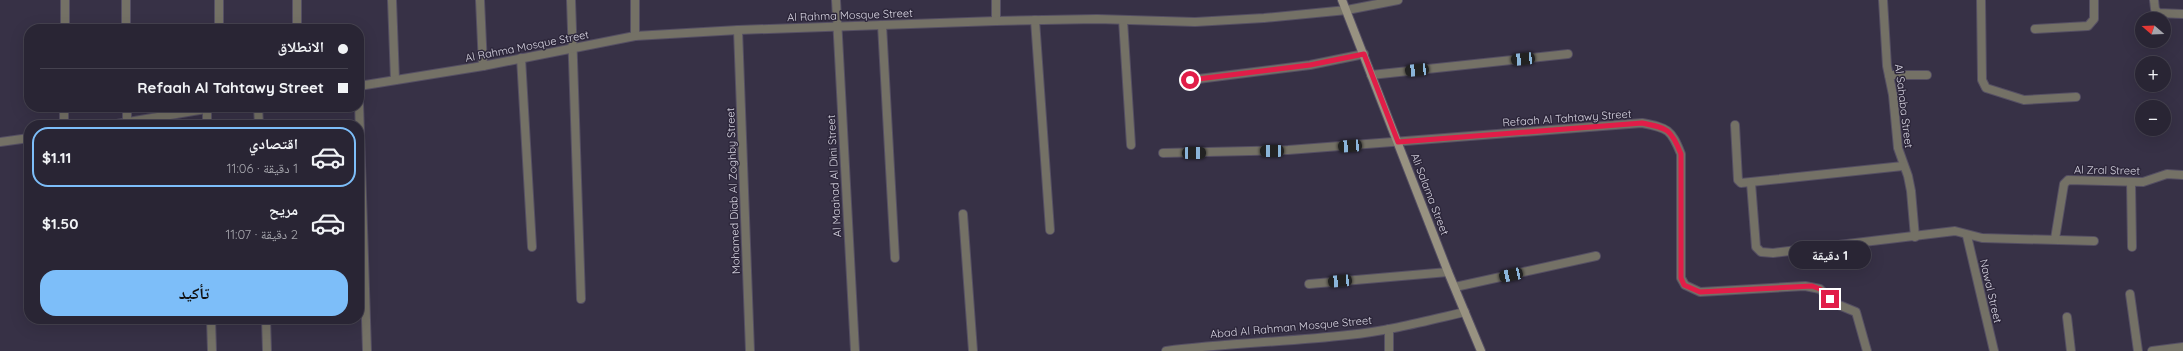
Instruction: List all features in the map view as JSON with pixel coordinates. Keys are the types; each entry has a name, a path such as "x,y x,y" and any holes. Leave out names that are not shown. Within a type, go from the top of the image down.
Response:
{"street":[{"path":"65,0 65,24"},
{"path":"126,0 126,24"},
{"path":"219,0 219,24"},
{"path":"296,0 297,24"},
{"path":"392,0 395,80"},
{"path":"480,0 483,66"},
{"path":"571,0 581,299"},
{"path":"635,0 636,36"},
{"name":"Al Maahad Al Dini Street","path":"836,0 855,351"},
{"path":"996,0 996,21"},
{"name":"Ali Salama Street","path":"1342,0 1448,272 1481,351"},
{"name":"Al Rahma Mosque Street","path":"364,85 483,66 636,36 837,26 1035,20 1195,22 1347,10 1398,0"},
{"name":"Al Sahaba Street","path":"1883,0 1889,75 1898,148 1903,166 1908,176 1911,191 1915,237"},
{"path":"1981,0 1982,80 1986,88 2024,100 2076,97"},
{"path":"2035,29 2088,26 2094,19 2094,0"},
{"path":"2154,0 2155,10 2158,13 2183,14"},
{"path":"1035,20 1050,230"},
{"path":"1124,20 1131,145"},
{"path":"882,25 896,258"},
{"name":"Mohamed Diab Al Zoghby Street","path":"738,30 750,351"},
{"path":"1190,80 1310,65 1364,54"},
{"path":"1371,75 1568,54"},
{"path":"521,58 532,247"},
{"path":"1889,75 1927,75"},
{"path":"139,120 189,112"},
{"name":"Refaah Al Tahtawy Street","path":"1398,142 1642,123 1665,128 1675,138 1681,154 1681,278 1684,285 1700,292 1805,286 1820,289 1834,303 1856,312 1867,351"},
{"path":"1736,125 1738,180 1741,183 1903,166"},
{"path":"0,142 24,139"},
{"path":"1163,153 1288,150 1398,142"},
{"name":"Al Zral Street","path":"2055,239 2064,184 2068,180 2131,182 2147,181 2167,174 2183,175"},
{"path":"2131,182 2132,247"},
{"path":"1751,183 1756,247 1761,252 1772,253 1955,231 1967,236 1982,238 2094,241"},
{"path":"964,214 973,351"},
{"name":"Nawal Street","path":"1967,236 1994,351"},
{"path":"1455,287 1596,256"},
{"path":"364,258 367,351"},
{"path":"1309,284 1448,272"},
{"path":"2130,294 2138,351"},
{"name":"Abad Al Rahman Mosque Street","path":"1166,351 1239,347 1349,335 1465,312"},
{"path":"2067,317 2071,351"},
{"path":"211,324 212,351"},
{"path":"266,324 267,351"},
{"path":"1388,328 1390,351"},
{"path":"2152,351 2183,347"}],"route":[{"path":"1190,80 1249,74 1310,65 1364,54 1398,142 1642,123 1665,128 1675,138 1681,154 1681,278 1684,285 1700,292 1812,286 1820,289 1830,299"}]}
